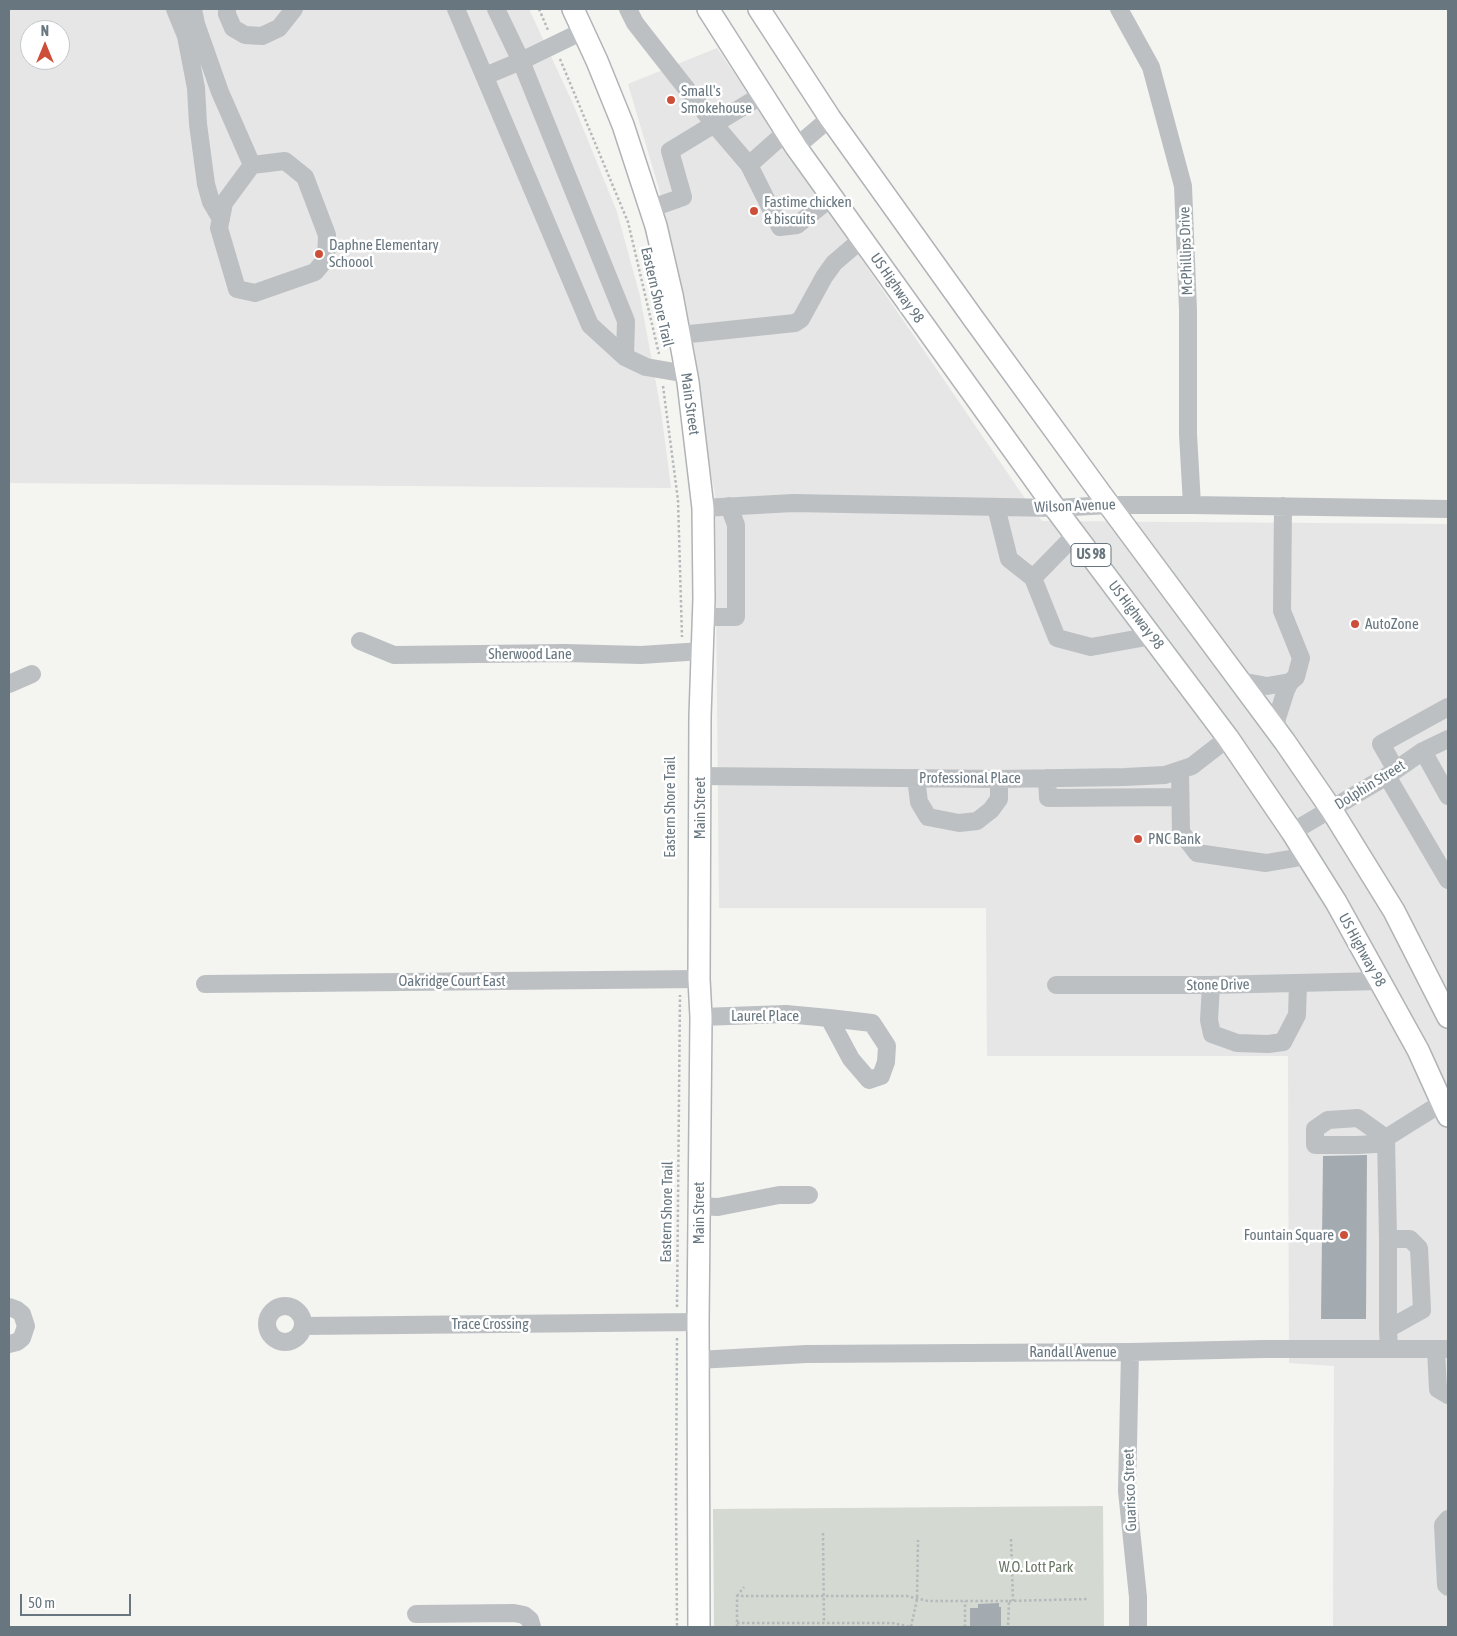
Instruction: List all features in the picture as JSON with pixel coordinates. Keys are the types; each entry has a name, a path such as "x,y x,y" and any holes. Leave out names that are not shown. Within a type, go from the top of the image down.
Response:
{"main road":[{"name":"Main Street","path":"573,9 623,125 652,208 672,295 687,374 703,508 703,617 692,652 700,716 700,776 689,979 702,1017 699,1206 687,1322 698,1360 699,1627"},
{"name":"US Highway 98","path":"708,9 791,140 1055,508 1228,738 1292,832 1336,902 1418,1050 1445,1110"},
{"name":"US 98","path":"759,9 830,118 1109,505 1276,729 1331,809 1394,911 1448,1017"}],"street":[{"path":"175,9 186,36 196,88 198,124 206,184 211,202 221,219"},
{"path":"193,9 196,24 220,92 252,165"},
{"path":"227,9 227,14 233,28 245,35 262,36 279,28 294,9"},
{"path":"456,9 590,325 625,357 646,367 687,374"},
{"path":"496,9 521,61 626,321 625,357"},
{"path":"628,9 636,23 714,124 749,165 780,226 797,225 832,197"},
{"name":"McPhillips Drive","path":"1119,9 1151,67 1183,186 1188,310 1188,434 1192,505"},
{"path":"485,76 583,31"},
{"path":"652,208 683,197 670,151 762,95"},
{"path":"749,165 830,118"},
{"path":"284,161 305,177 327,235 326,259 315,272 255,293 236,289 219,228 224,204 252,165 284,161"},
{"path":"680,335 795,323 801,319 824,277 834,263 862,239"},
{"name":"Wilson Avenue","path":"703,508 794,503 1055,508 1109,505 1192,505 1448,509"},
{"path":"703,617 736,617 736,525 729,506"},
{"path":"1240,681 1267,686 1290,682 1296,677 1301,658 1282,611 1283,506"},
{"path":"996,507 1009,559 1033,578 1057,638 1090,647 1152,636"},
{"path":"1033,578 1075,535"},
{"name":"Sherwood Lane","path":"360,641 394,655 692,652"},
{"path":"9,684 32,674"},
{"path":"1276,729 1290,682"},
{"path":"1448,706 1381,744 1392,773 1448,880"},
{"name":"Professional Place","path":"700,776 1000,779 1165,775 1192,766 1228,738"},
{"name":"Dolphin Street","path":"1292,832 1392,773 1423,751 1448,739"},
{"path":"1423,751 1448,796"},
{"path":"1180,770 1181,832 1197,852 1266,863 1307,856"},
{"path":"916,778 919,802 928,817 958,823 977,821 991,810 999,799 1000,779"},
{"path":"1048,778 1048,798 1180,797"},
{"name":"Oakridge Court East","path":"205,984 689,979"},
{"name":"Stone Drive","path":"1056,985 1298,984 1380,981"},
{"path":"1212,985 1209,1020 1212,1034 1237,1043 1268,1044 1283,1042 1296,1015 1298,984"},
{"name":"Laurel Place","path":"702,1017 786,1014 829,1018"},
{"path":"1388,1349 1386,1138 1445,1110"},
{"path":"699,1206 718,1207 779,1195 809,1195"},
{"path":"1388,1239 1410,1239 1419,1248 1422,1310 1388,1329"},
{"path":"9,1307 18,1310 22,1314 26,1326 22,1338 17,1342 9,1344"},
{"name":"Trace Crossing","path":"303,1326 687,1322"},
{"path":"1442,1349 1438,1389 1448,1395"},
{"name":"Randall Avenue","path":"698,1360 806,1354 1442,1349"},
{"name":"Guarisco Street","path":"1130,1352 1127,1491 1138,1597 1138,1627"},
{"path":"1448,1519 1443,1525 1446,1585 1448,1587"},
{"path":"416,1614 514,1613 524,1615 530,1620 532,1627"}],"path":[{"name":"Eastern Shore Trail","path":"539,9 628,222 659,354 678,500 692,652"},
{"name":"Eastern Shore Trail","path":"677,1627 676,1499 687,1322 689,979"},
{"path":"823,1533 824,1622"},
{"path":"1008,1627 1011,1601 1011,1538"},
{"path":"737,1623 892,1623 911,1627 917,1599 918,1540"},
{"path":"737,1627 737,1596 744,1587"},
{"path":"737,1596 907,1596 928,1602 1088,1600"},
{"path":"965,1601 965,1627"}],"shaded area":[{"name":"Daphne Elementary Schoool","path":"9,9 529,9 574,106 617,212 640,296 661,411 671,488 9,483"},
{"path":"717,48 1042,521 1448,524 1448,1627 1333,1627 1334,1366 1289,1363 1288,1056 987,1056 986,908 719,908 715,495 659,189 628,84"}],"green space":[{"name":"W.O. Lott Park","path":"1103,1506 1104,1627 714,1627 713,1509"}],"building":[{"name":"Fountain Square","path":"1367,1155 1366,1319 1321,1319 1323,1156"},
{"path":"999,1603 999,1607 1001,1607 1001,1627 970,1627 970,1608 978,1608 978,1604"}],"place":[{"name":"Small's Smokehouse","path":"671,100"},
{"name":"Fastime chicken & biscuits","path":"754,211"},
{"name":"Daphne Elementary Schoool","path":"319,254"},
{"name":"AutoZone","path":"1355,624"},
{"name":"PNC Bank","path":"1138,839"},
{"name":"Fountain Square","path":"1344,1235"}]}
